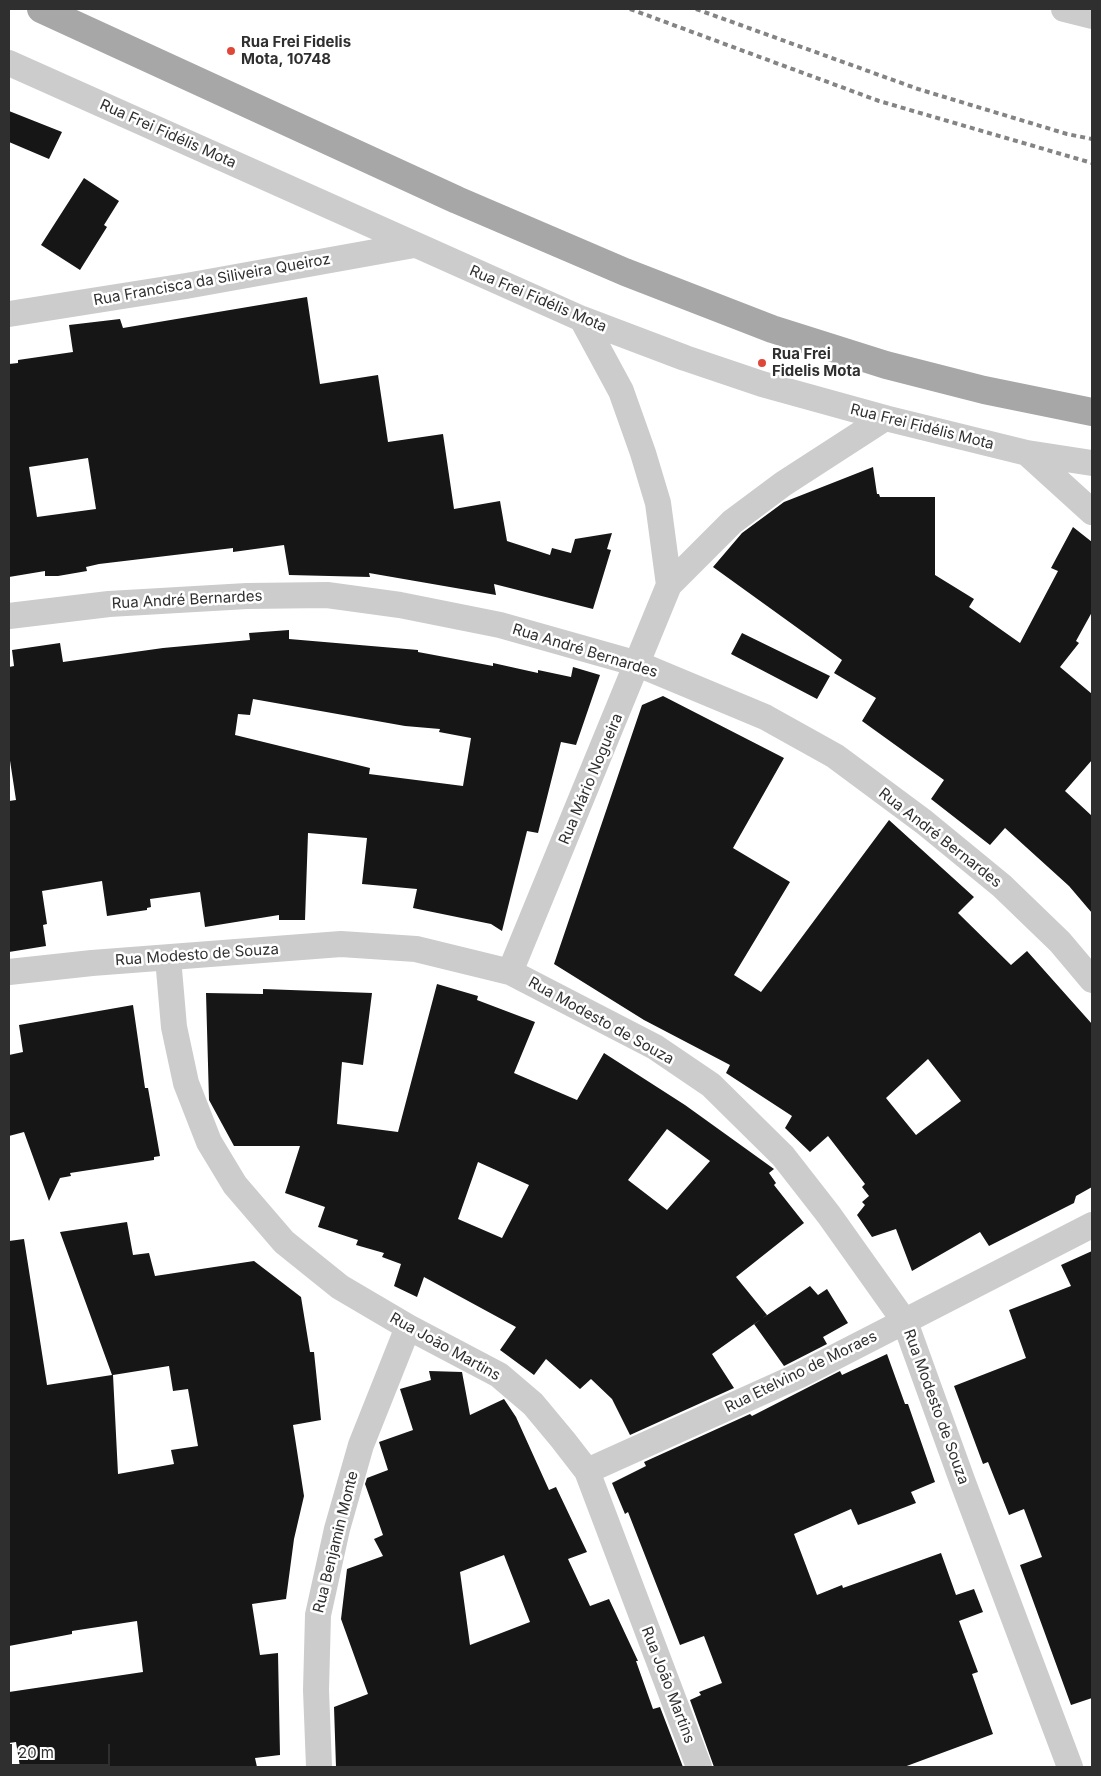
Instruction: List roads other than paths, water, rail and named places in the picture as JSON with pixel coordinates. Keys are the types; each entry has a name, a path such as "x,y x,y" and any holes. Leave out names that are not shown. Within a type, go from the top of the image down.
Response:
{"main road":[{"path":"40,9 457,200 625,272 772,329 886,365 975,388 1092,412"}],"street":[{"path":"1064,9 1092,16"},
{"name":"Rua Frei Fidélis Mota","path":"9,63 582,319 685,358 762,384 885,418 1027,454 1092,463"},
{"name":"Rua Francisca da Siliveira Queiroz","path":"9,314 186,286 414,245"},
{"name":"Rua Mário Nogueira","path":"582,319 621,391 643,453 658,503 669,585"},
{"name":"Rua Mário Nogueira","path":"510,972 669,585 732,522 783,484 885,418"},
{"path":"1027,454 1092,512"},
{"name":"Rua André Bernardes","path":"9,616 109,604 247,596 328,595 400,605 500,625 638,664 765,717 835,756 924,822 1002,886 1060,942 1092,980"},
{"name":"Rua Modesto de Souza","path":"9,972 341,944 416,949 510,972 655,1047 711,1085 783,1156 829,1215 905,1322 1070,1767"},
{"name":"Rua João Martins","path":"168,958 174,1027 186,1083 210,1142 235,1185 284,1242 340,1287 408,1327 499,1375 533,1404 586,1470 699,1767"},
{"name":"Rua Etelvino de Moraes","path":"586,1470 800,1375 1092,1225"},
{"name":"Rua Benjamin Monte","path":"319,1767 316,1690 318,1615 337,1529 361,1444 408,1327"}],"railway":[{"path":"630,9 879,101 1092,163"},
{"path":"696,9 918,89 1067,134 1092,139"}],"place":[{"name":"Rua Frei Fidelis Mota, 10748","path":"231,51"},
{"name":"Rua Frei Fidelis Mota","path":"762,363"}]}
